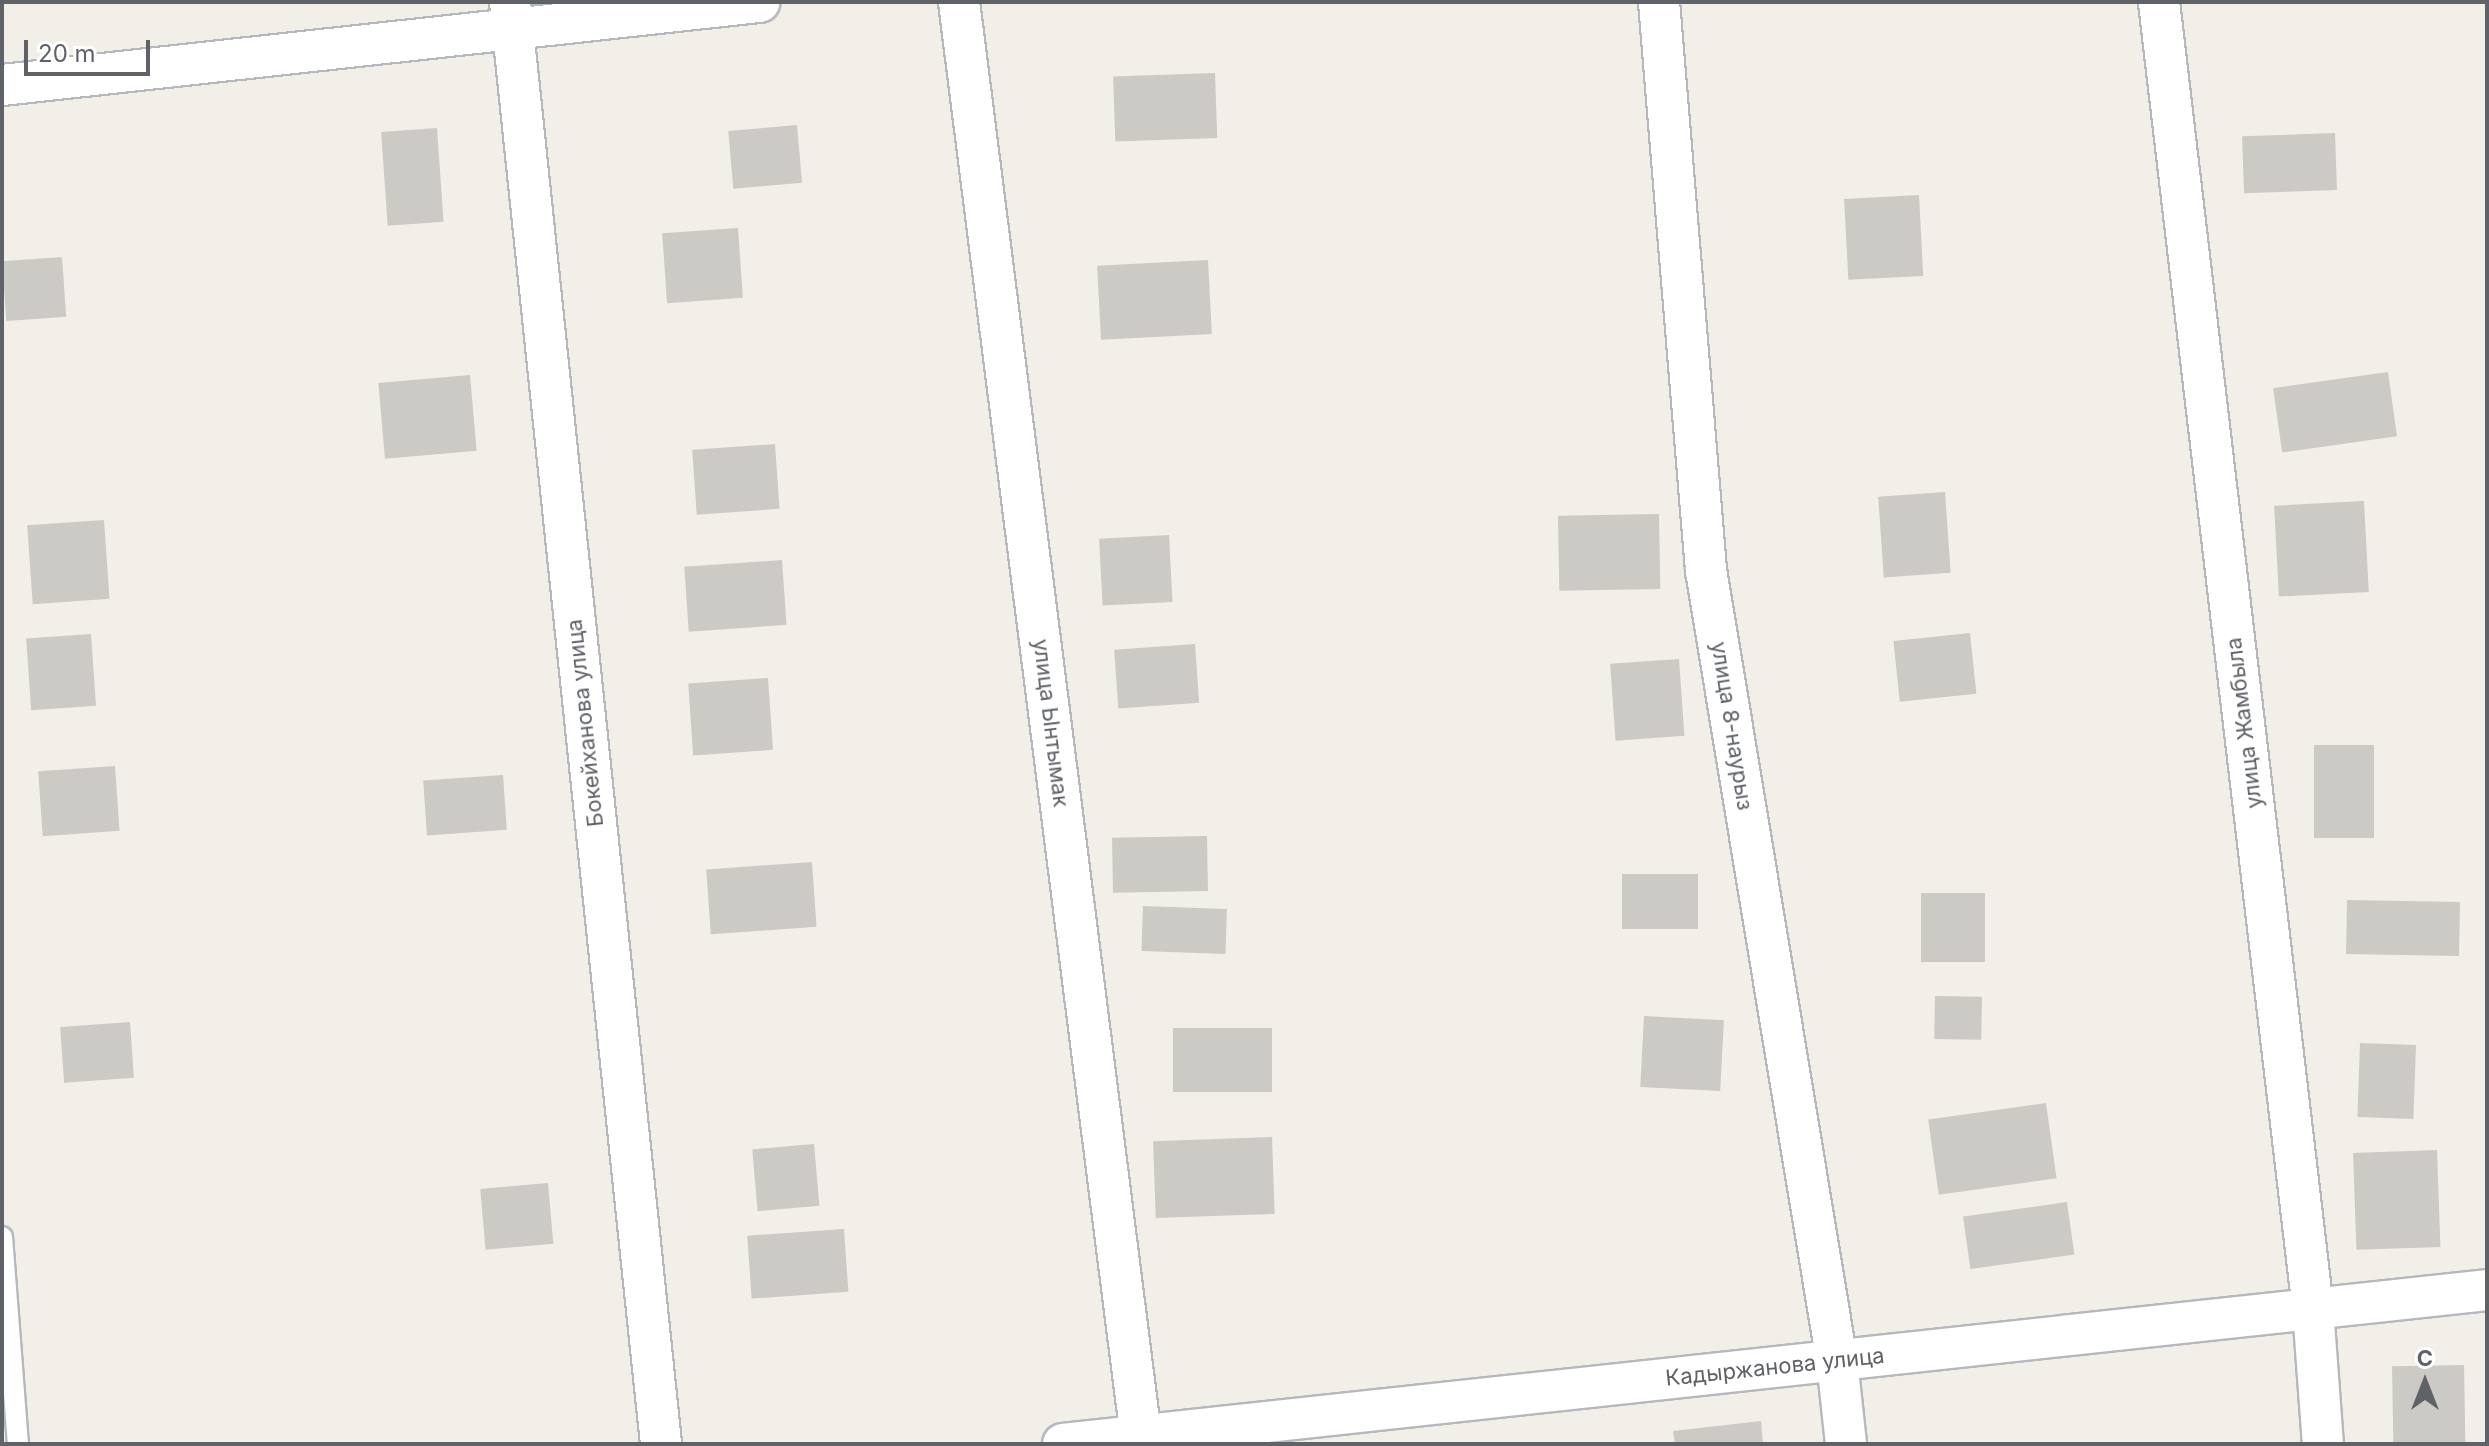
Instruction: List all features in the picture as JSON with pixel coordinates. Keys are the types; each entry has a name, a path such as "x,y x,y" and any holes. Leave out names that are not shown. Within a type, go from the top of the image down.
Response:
{"street":[{"path":"2,85 511,16 759,2"},
{"name":"улица Ынтымак","path":"959,2 1142,1438"},
{"name":"улица 8-наурыз","path":"1659,2 1706,570 1837,1361 1846,1444"},
{"name":"улица Жамбыла","path":"2159,2 2313,1309 2323,1444"},
{"name":"Бокейханова улица","path":"511,16 661,1444"},
{"name":"Кадыржанова улица","path":"1063,1444 1142,1438 2487,1290"}],"lane":[{"path":"2,1237 18,1444"}],"building":[{"path":"1215,73 1217,138 1115,142 1113,77"},
{"path":"797,125 802,183 733,189 728,131"},
{"path":"437,128 444,222 388,226 381,132"},
{"path":"2335,133 2337,190 2244,193 2242,136"},
{"path":"1919,195 1923,276 1848,280 1844,199"},
{"path":"738,228 743,298 667,303 662,233"},
{"path":"62,257 66,317 6,321 2,261"},
{"path":"1208,260 1212,334 1101,340 1097,266"},
{"path":"2388,372 2397,436 2282,453 2273,388"},
{"path":"470,375 477,451 385,459 378,383"},
{"path":"775,444 780,509 697,515 692,450"},
{"path":"1945,492 1951,573 1884,577 1878,497"},
{"path":"2364,501 2369,592 2279,597 2274,506"},
{"path":"1659,514 1660,589 1559,591 1558,516"},
{"path":"104,520 110,599 33,604 27,525"},
{"path":"1169,535 1173,602 1103,606 1099,539"},
{"path":"782,560 787,625 689,632 684,567"},
{"path":"1970,633 1976,694 1900,702 1893,641"},
{"path":"91,634 96,706 31,710 26,639"},
{"path":"1195,644 1199,703 1118,709 1114,650"},
{"path":"1679,659 1684,736 1616,741 1610,664"},
{"path":"768,678 773,750 693,755 688,684"},
{"path":"2314,745 2374,745 2374,838 2314,838"},
{"path":"115,766 120,831 43,836 38,771"},
{"path":"503,775 507,830 427,835 423,781"},
{"path":"1207,836 1208,891 1113,893 1112,838"},
{"path":"812,862 817,927 711,934 706,869"},
{"path":"1622,874 1698,874 1698,929 1622,929"},
{"path":"1921,893 1985,893 1985,962 1921,962"},
{"path":"2347,900 2460,902 2459,956 2346,954"},
{"path":"1143,906 1227,909 1225,954 1141,951"},
{"path":"1935,996 1982,997 1981,1040 1934,1039"},
{"path":"1644,1016 1724,1020 1720,1091 1640,1087"},
{"path":"130,1022 134,1078 64,1083 60,1027"},
{"path":"1173,1028 1272,1028 1272,1092 1173,1092"},
{"path":"2360,1043 2416,1045 2413,1119 2357,1117"},
{"path":"2046,1103 2057,1178 1939,1195 1928,1120"},
{"path":"1272,1137 1275,1214 1156,1218 1153,1141"},
{"path":"814,1144 819,1206 758,1211 752,1149"},
{"path":"2437,1150 2440,1247 2356,1250 2353,1153"},
{"path":"548,1183 553,1244 486,1250 480,1189"},
{"path":"2067,1202 2074,1254 1970,1269 1963,1217"},
{"path":"844,1229 848,1292 752,1299 747,1236"},
{"path":"2464,1365 2465,1442 2393,1443 2392,1366"},
{"path":"1761,1421 1763,1444 1675,1444 1673,1431"}]}
